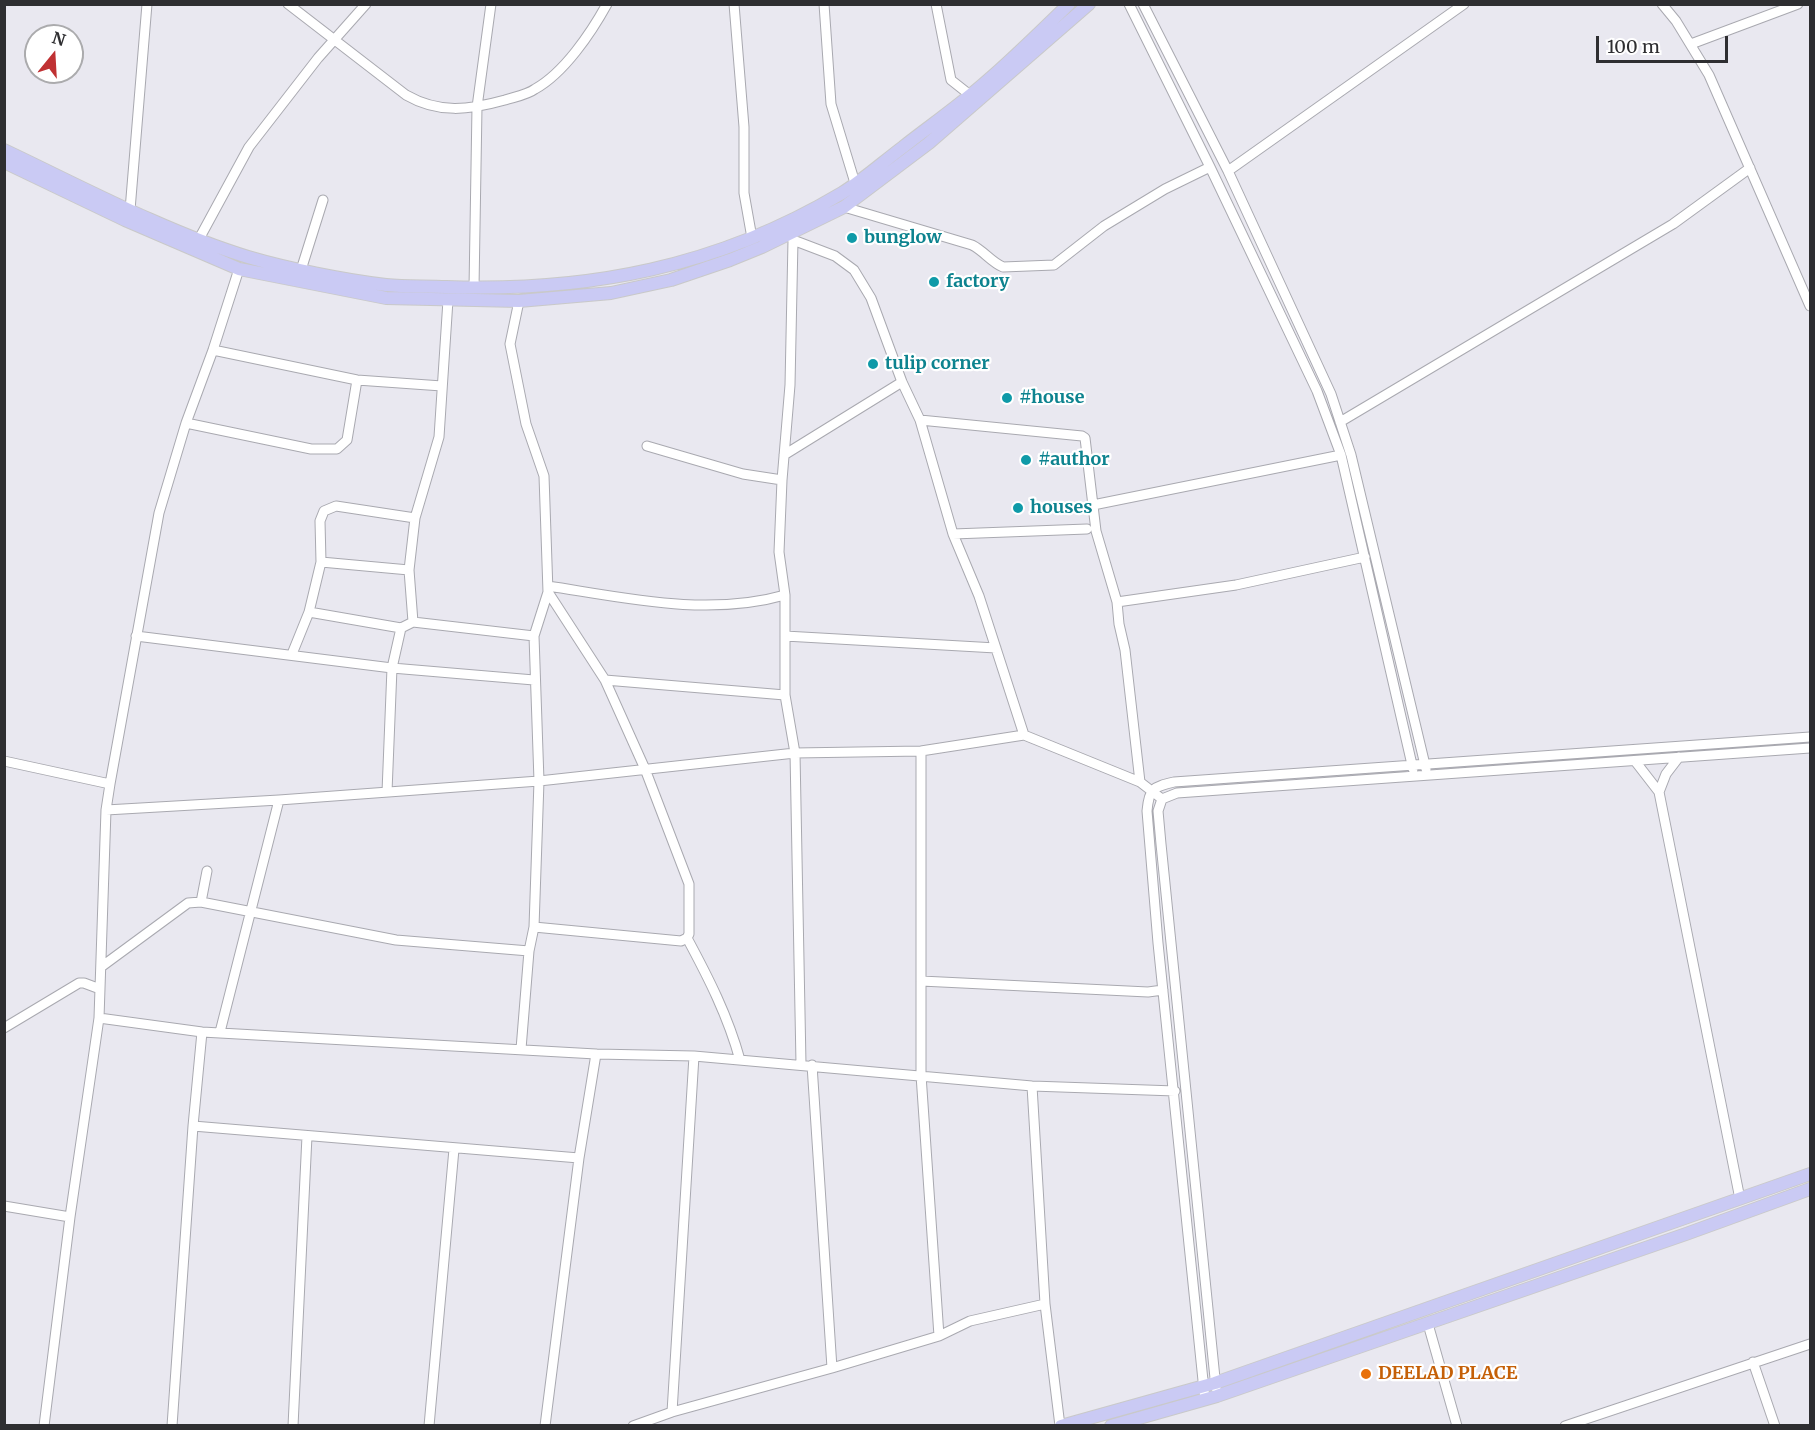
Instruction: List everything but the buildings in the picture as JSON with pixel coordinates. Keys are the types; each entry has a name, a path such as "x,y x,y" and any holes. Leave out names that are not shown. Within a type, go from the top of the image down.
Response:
{"main road":[{"path":"4,150 130,210 199,239 248,257 301,270 387,285 474,288 539,286 601,280 681,263 752,238 843,192 970,95 1069,4"},
{"path":"4,162 125,220 239,269 386,297 519,301 611,293 642,288 730,260 791,237 844,207 929,143 1089,4"},
{"path":"1061,1425 1209,1385 1810,1173"},
{"path":"1111,1425 1132,1423 1211,1398 1810,1189"}],"street":[{"path":"130,210 147,4"},
{"path":"288,4 406,95 422,104 442,108 477,107 534,90 556,73 597,23 607,4"},
{"path":"199,239 249,147 281,103 366,4"},
{"path":"474,288 477,107 491,4"},
{"path":"734,4 744,127 744,193 752,238"},
{"path":"824,4 831,104 855,183"},
{"path":"936,4 951,80 970,95"},
{"path":"1130,4 1317,391 1341,455 1413,776"},
{"path":"1143,4 1228,171 1331,393 1351,455 1427,775"},
{"path":"1228,171 1464,4"},
{"path":"1662,4 1691,44 1709,75 1810,306"},
{"path":"1691,44 1798,4"},
{"path":"844,207 972,245 1003,267 1054,264 1104,226 1165,189 1210,167"},
{"path":"1340,422 1673,224 1750,168"},
{"path":"301,270 323,200"},
{"path":"801,1064 795,753 785,695 785,595 779,552 790,385 791,237 835,256 854,270 871,298 902,382 920,420 953,534 979,596 1024,735"},
{"path":"44,1425 70,1217 99,1018 106,810 110,784 159,513 186,423 239,269"},
{"path":"413,622 409,570 415,518 439,437 448,300"},
{"path":"519,301 510,344 526,424 544,476 548,589 534,636 539,781 534,927 529,951 521,1049"},
{"path":"213,350 357,380 442,386"},
{"path":"186,423 311,449 337,449 347,440 357,380"},
{"path":"784,455 902,382"},
{"path":"920,420 1082,436 1087,442 1096,531 1117,602 1125,650 1140,782"},
{"path":"647,446 743,474 782,480"},
{"path":"1093,505 1341,455"},
{"path":"292,654 309,612 321,562 320,521 324,511 336,506 415,518"},
{"path":"953,534 1087,529"},
{"path":"1117,602 1236,585 1365,557"},
{"path":"321,562 409,570"},
{"path":"548,589 668,604 759,602 785,595"},
{"path":"548,589 605,680 645,770 689,884 689,934 687,938 712,984 740,1060"},
{"path":"309,612 401,628 413,622 534,636"},
{"path":"387,792 392,668 401,628"},
{"path":"136,636 392,668 534,680"},
{"path":"785,636 996,648"},
{"path":"605,680 785,695"},
{"path":"106,810 539,781 795,753 921,751 1024,735 1140,782 1162,799"},
{"path":"1211,1398 1163,990 1147,811 1152,790 1174,782 1810,737"},
{"path":"1209,1385 1183,1059 1158,811 1162,799 1177,793 1810,748"},
{"path":"921,751 921,1075 939,1336"},
{"path":"1659,792 1666,774 1680,757"},
{"path":"1635,760 1659,792 1740,1199"},
{"path":"4,761 110,784"},
{"path":"220,1032 279,800"},
{"path":"201,902 207,871"},
{"path":"101,967 188,903 201,902 396,940 529,951"},
{"path":"534,927 681,940 687,938"},
{"path":"921,981 1148,992 1163,990"},
{"path":"4,1028 79,983 84,982 100,989"},
{"path":"99,1018 202,1032 596,1054 694,1056 1032,1086 1175,1091"},
{"path":"172,1425 193,1126 202,1032"},
{"path":"545,1425 579,1158 596,1054"},
{"path":"672,1412 694,1056"},
{"path":"1172,1060 1183,1059"},
{"path":"812,1065 832,1368"},
{"path":"1032,1086 1045,1304 1061,1425"},
{"path":"193,1126 579,1158"},
{"path":"293,1425 307,1136"},
{"path":"429,1425 454,1149"},
{"path":"4,1206 70,1217"},
{"path":"633,1425 939,1336 970,1321 1045,1304"},
{"path":"1428,1324 1457,1425"},
{"path":"1565,1425 1810,1344"},
{"path":"1752,1362 1775,1425"}],"place":[{"name":"bunglow","path":"852,238"},
{"name":"factory","path":"934,282"},
{"name":"tulip corner","path":"873,364"},
{"name":"#house","path":"1007,398"},
{"name":"#author","path":"1026,460"},
{"name":"houses","path":"1018,508"},
{"name":"DEELAD PLACE","path":"1366,1374"}]}
